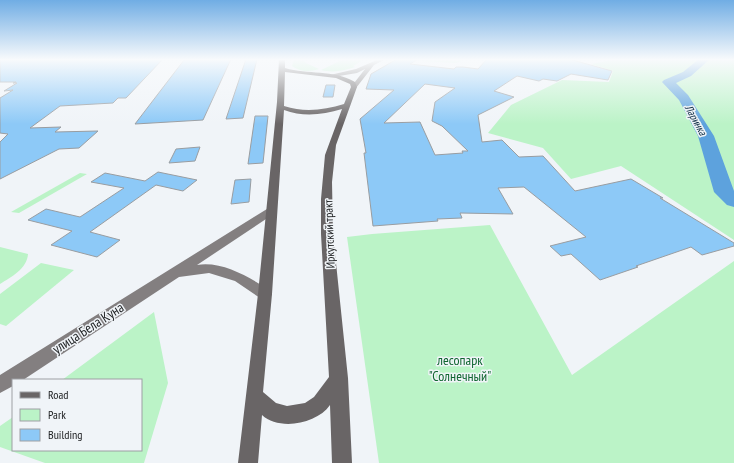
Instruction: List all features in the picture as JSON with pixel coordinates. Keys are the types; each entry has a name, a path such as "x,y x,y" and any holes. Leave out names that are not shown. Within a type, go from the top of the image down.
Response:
{"main road":[{"path":"248,463 266,294 271,211 281,107 281,82 286,81"},
{"path":"351,81 354,87 359,81"},
{"name":"Иркутский тракт","path":"342,463 339,378 327,233 327,182 328,164 332,147 354,87"},
{"path":"281,107 290,110 318,112 347,105"},
{"name":"улица Бела Куна","path":"0,385 271,211"},
{"name":"улица Бела Куна","path":"177,272 209,268 240,278 266,294"},
{"path":"254,396 271,411 287,415 308,412 321,403 339,378"}],"green space":[{"path":"561,81 609,82 610,81 734,81 734,240 621,166 571,179 543,148 488,133 511,105"},
{"path":"80,173 87,174 19,213 11,212"},
{"name":"лесопарк \"Солнечный\"","path":"490,225 572,375 734,261 734,463 379,463 347,237"},
{"path":"0,247 28,254 22,268 0,284"},
{"path":"41,263 74,270 6,326 0,324 0,294"},
{"path":"154,312 168,383 144,463 45,463 0,447 0,426 12,418 12,451 142,451 142,379 63,379"}],"building":[{"path":"0,81 143,81 126,98 118,98 113,103 60,106 30,128 61,127 55,132 98,131 79,148 59,149 0,179 0,142 8,134 0,133 0,98 13,90 4,91 17,83 0,82"},
{"path":"168,81 221,81 203,120 135,124"},
{"path":"239,81 252,81 243,118 226,119"},
{"path":"369,81 510,81 494,91 514,97 478,115 482,142 502,140 519,157 543,156 575,191 631,179 734,243 734,246 702,255 691,247 600,280 571,254 561,256 550,246 586,237 524,187 498,188 513,214 460,213 462,218 437,219 438,221 373,226 364,153 366,153 360,119 394,90 366,89","holes":["425,84 455,88 435,102 432,121 442,126 468,151 462,151 463,153 435,155 420,122 384,123"]},
{"path":"326,85 335,85 333,97 323,97"},
{"path":"255,116 268,116 263,163 248,164"},
{"path":"200,147 195,161 169,163 176,149"},
{"path":"158,172 197,180 183,191 156,185 90,232 120,240 97,257 51,245 72,231 28,220 46,209 80,217 124,188 91,182 105,173 145,181"},
{"path":"251,179 249,202 231,204 235,180"}],"waterway":[{"name":"Ларинка","path":"671,81 668,82 684,98 706,136 724,192 734,201"}]}
